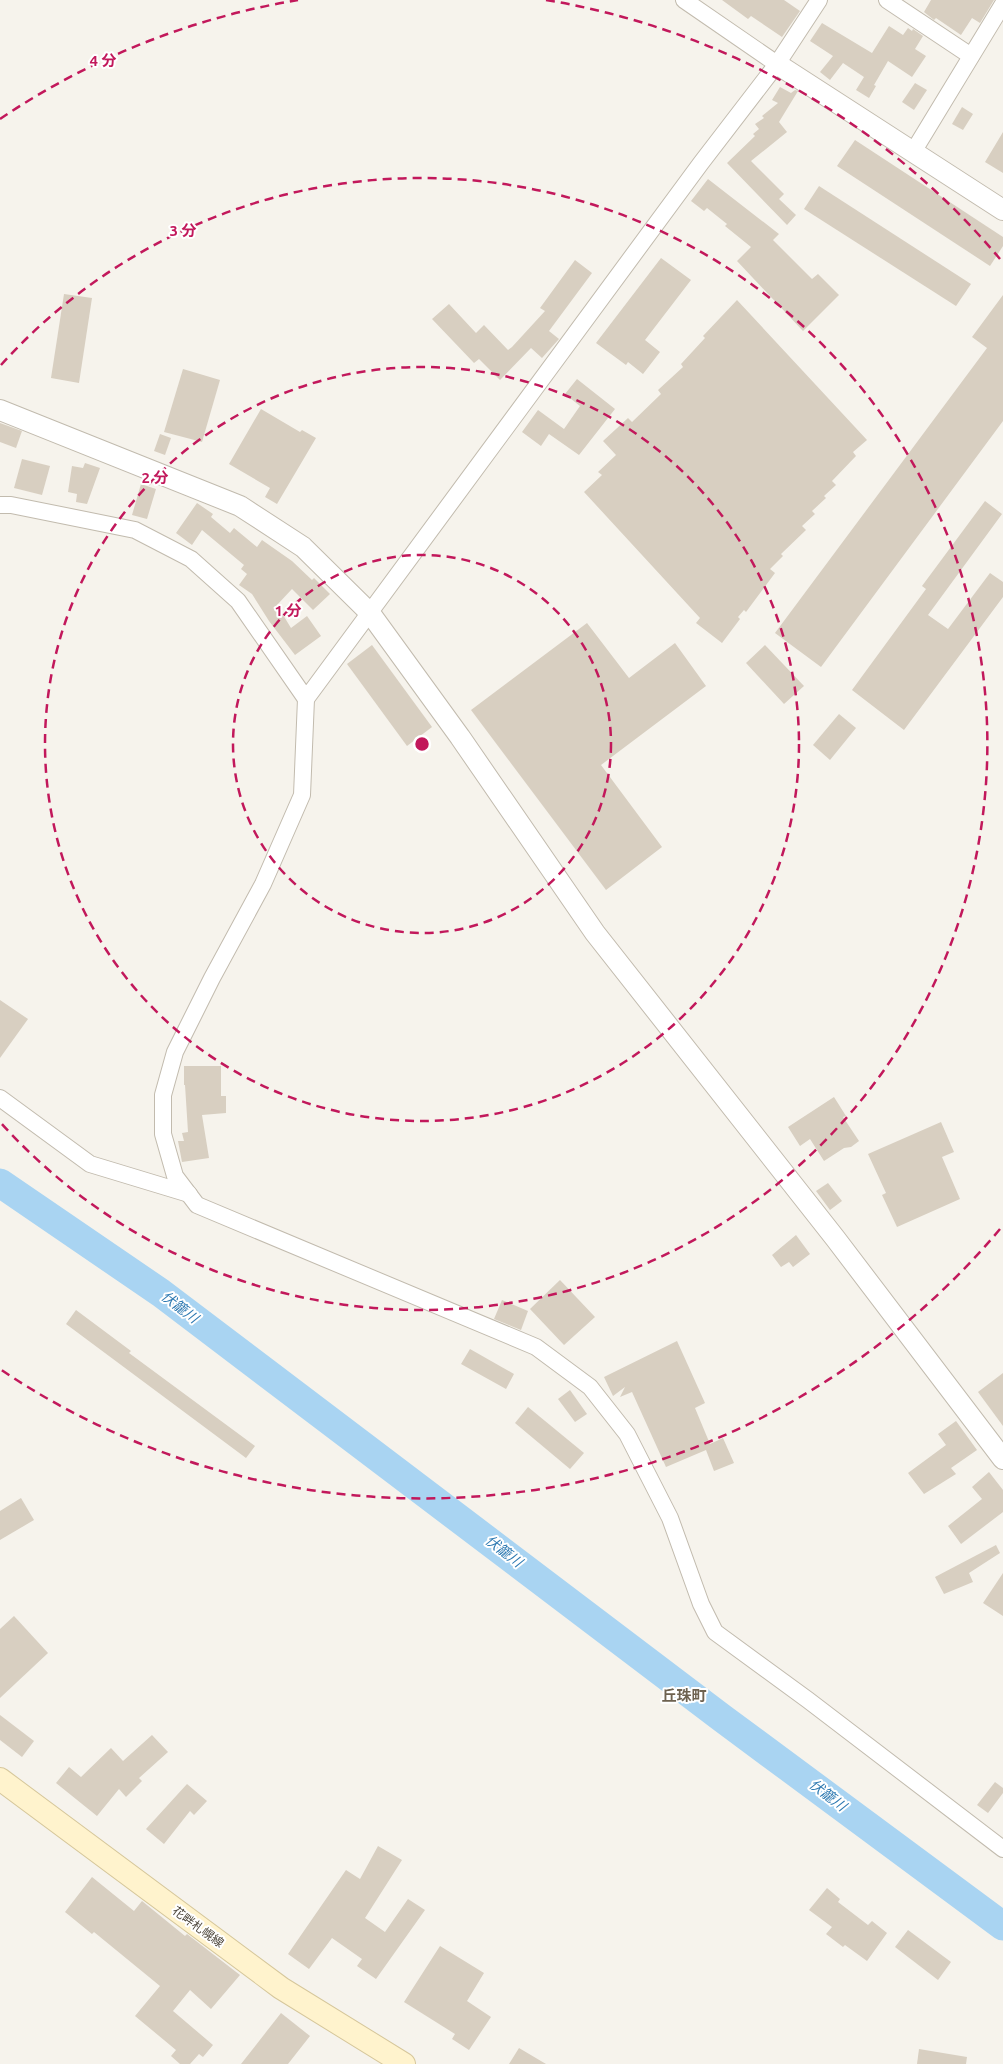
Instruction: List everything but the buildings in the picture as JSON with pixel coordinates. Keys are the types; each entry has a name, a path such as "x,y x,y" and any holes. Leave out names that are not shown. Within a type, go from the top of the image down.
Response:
{"main road":[{"name":"花畔札幌線","path":"0,1779 281,1988 404,2064"}],"street":[{"path":"684,0 777,64 912,152 1000,203"},
{"path":"819,0 777,64 700,162 306,699 302,795 264,884 212,978 175,1052 162,1095 163,1134 175,1176 197,1205 536,1347 590,1387 627,1434 666,1510 701,1604 715,1632 808,1700 1003,1849"},
{"path":"886,0 971,56"},
{"path":"912,152 1003,4"},
{"path":"0,410 240,506 303,547 370,614 460,736 595,933 835,1238 1003,1459"},
{"path":"0,505 11,505 135,530 191,559 238,601 306,699"},
{"path":"0,1098 90,1164 189,1194"}],"waterway":[{"name":"伏籠川","path":"0,1183 161,1293 722,1718 1003,1926"}],"district":[{"name":"丘珠町","path":"684,1696"}]}
